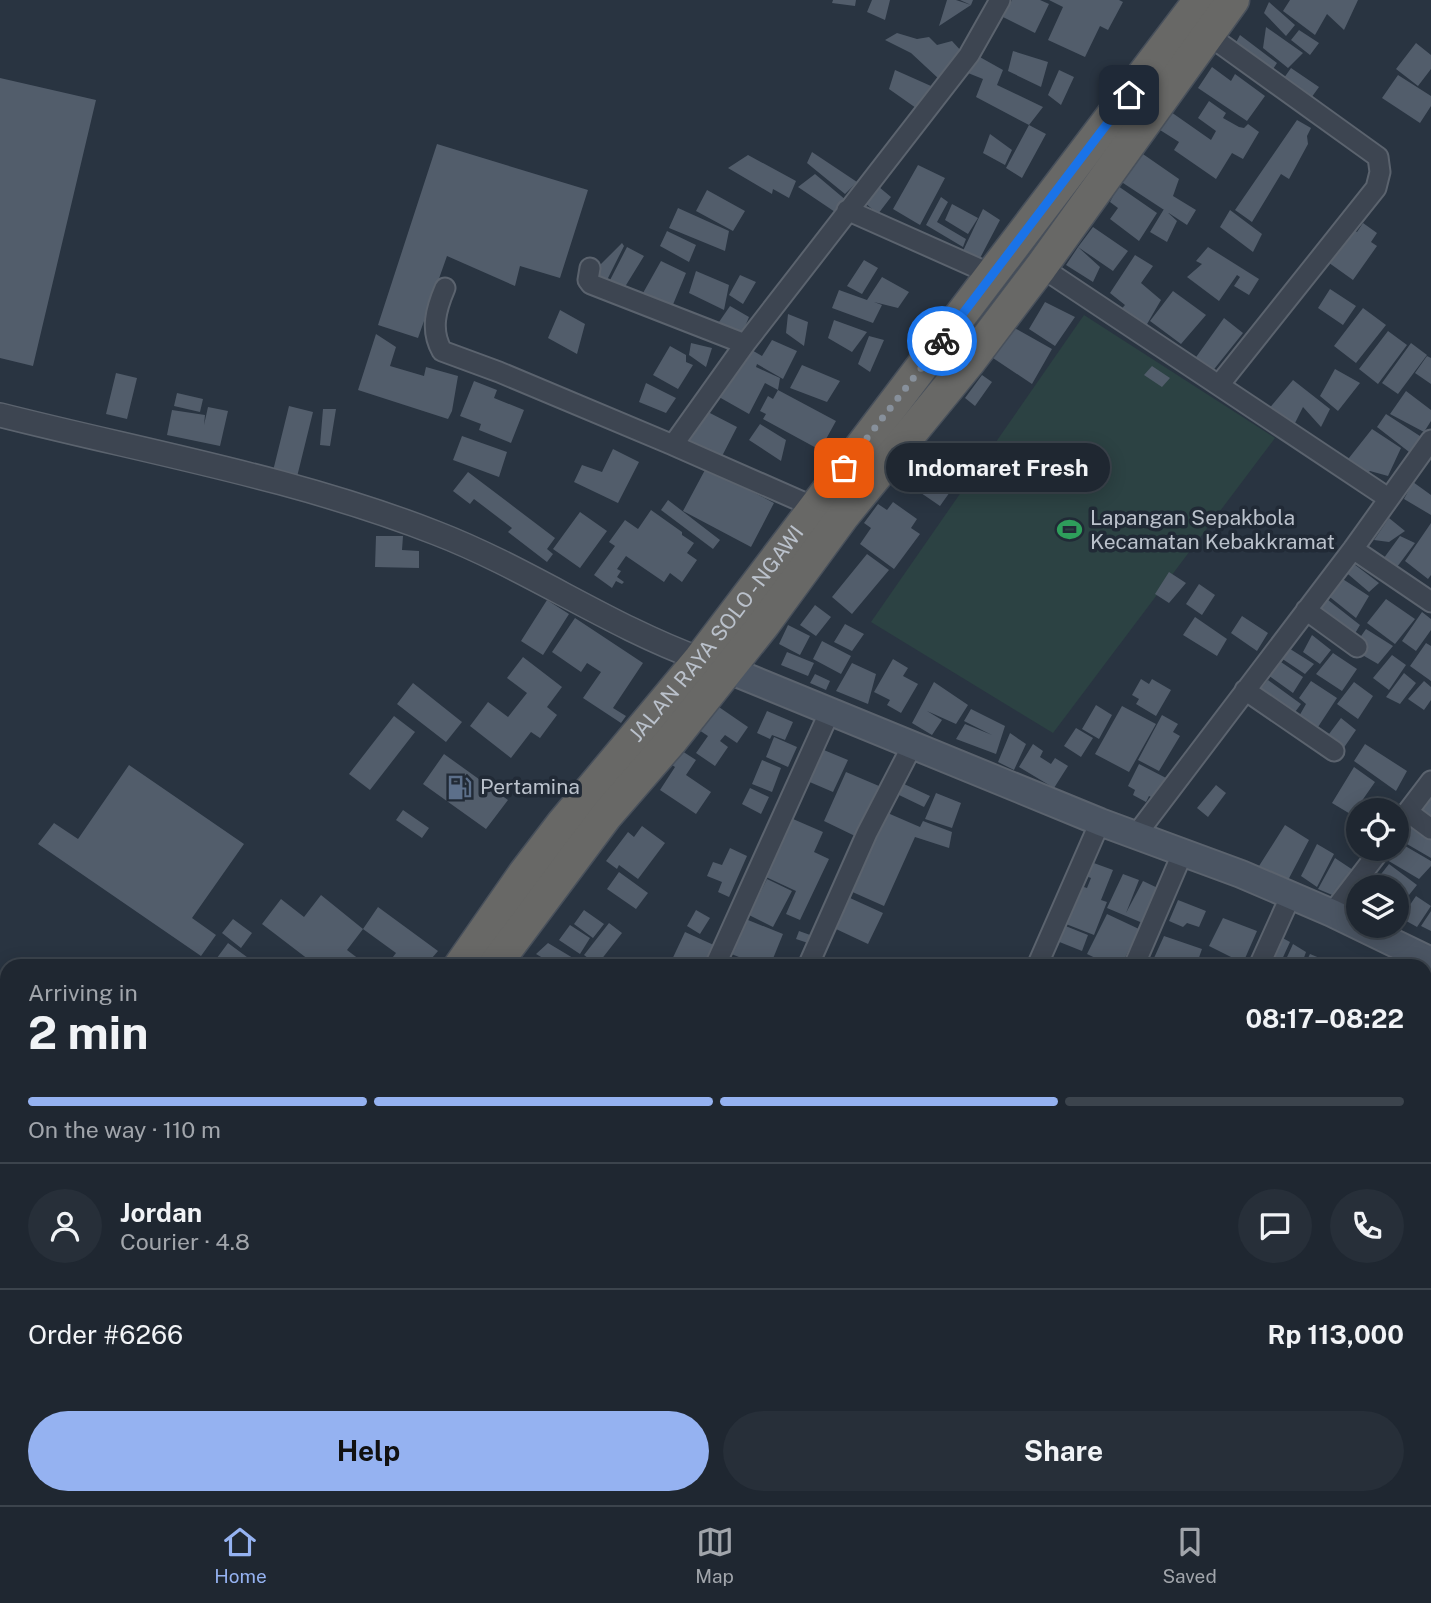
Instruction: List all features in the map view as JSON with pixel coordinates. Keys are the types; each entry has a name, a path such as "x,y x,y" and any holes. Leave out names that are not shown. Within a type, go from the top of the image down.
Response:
{"highway":[{"name":"JALAN RAYA SOLO - NGAWI","path":"499,959 606,816 671,741 714,664 814,507 1200,0"},
{"name":"JALAN RAYA SOLO - NGAWI","path":"465,959 524,874 564,823 714,664 843,516 969,362 1041,267 1233,0"}],"main road":[{"path":"714,664 1100,822 1291,895 1332,913 1413,959"}],"street":[{"path":"673,444 745,344 969,55 1000,0"},
{"path":"1207,34 1378,157 1380,172 1376,188 1219,385"},
{"path":"847,210 993,275"},
{"path":"1041,267 1388,498"},
{"path":"590,268 588,280 591,284 745,344"},
{"path":"445,288 434,331 442,351 673,444 814,507"},
{"path":"0,415 246,474 393,516 468,547 639,633 714,664"},
{"path":"1136,835 1353,549 1431,440"},
{"path":"1353,549 1431,602"},
{"path":"1306,610 1357,647"},
{"path":"1245,690 1334,751"},
{"path":"718,959 830,711"},
{"path":"811,959 867,833 913,744"},
{"path":"1409,811 1431,781"},
{"path":"1040,959 1100,822"},
{"path":"1409,822 1431,829"},
{"path":"1137,959 1183,852"},
{"path":"1332,913 1372,861"},
{"path":"1262,959 1291,895"}],"green space":[{"name":"Lapangan Sepakbola Kecamatan Kebakkramat","path":"1084,315 1275,438 1053,733 871,622"}],"building":[{"path":"833,0 856,0 855,6 832,3"},
{"path":"872,0 890,0 885,20 867,12"},
{"path":"947,0 971,5 939,26"},
{"path":"960,0 973,0 971,5"},
{"path":"1012,0 1040,0 1049,4 1035,33 1003,17"},
{"path":"1049,0 1123,2 1108,30 1100,26 1085,57 1048,40 1063,7"},
{"path":"1290,0 1358,0 1344,30 1327,14 1315,35 1283,11"},
{"path":"1269,2 1295,25 1286,36 1264,13"},
{"path":"1266,27 1303,53 1288,68 1263,48"},
{"path":"1299,30 1319,43 1310,55 1291,40"},
{"path":"897,33 917,39 929,37 937,45 952,41 963,53 939,79 911,53 885,40"},
{"path":"1240,35 1277,63 1269,75 1232,50"},
{"path":"1416,43 1431,55 1431,69 1418,86 1396,69"},
{"path":"1013,51 1048,62 1041,87 1008,71"},
{"path":"978,56 1003,70 997,85 1043,107 1029,125 976,97 983,79 968,73"},
{"path":"1212,67 1231,81 1235,74 1265,96 1247,121 1198,88"},
{"path":"1291,68 1319,87 1306,105 1279,85"},
{"path":"895,70 931,86 916,108 889,89"},
{"path":"1059,70 1074,77 1061,105 1048,95"},
{"path":"1398,75 1431,96 1431,106 1420,123 1382,98"},
{"path":"0,78 96,100 33,366 0,358"},
{"path":"1209,101 1226,113 1223,118 1239,127 1244,128 1248,124 1259,132 1243,159 1232,153 1216,179 1174,150 1179,142 1160,130 1171,112 1211,140 1216,131 1198,118"},
{"path":"1297,120 1311,128 1307,136 1308,144 1289,179 1281,174 1252,222 1235,210"},
{"path":"1029,125 1046,134 1022,178 1006,168"},
{"path":"990,134 1012,150 1005,165 983,153"},
{"path":"437,144 588,190 560,278 520,266 515,286 447,256 418,338 378,325"},
{"path":"812,152 857,182 845,194 807,163"},
{"path":"1140,152 1179,179 1173,196 1196,210 1187,225 1120,181"},
{"path":"748,155 796,181 789,198 773,189 772,194 728,168"},
{"path":"918,165 945,178 920,225 893,209"},
{"path":"815,174 847,201 838,214 798,187"},
{"path":"1118,186 1157,213 1139,241 1110,219 1118,208 1110,202"},
{"path":"879,187 891,197 878,214 865,203"},
{"path":"707,190 745,211 733,231 696,211"},
{"path":"941,197 948,202 937,222 966,239 963,247 926,225"},
{"path":"952,204 978,218 968,234 945,220"},
{"path":"678,208 729,231 725,251 669,228"},
{"path":"983,209 1000,220 978,262 961,255"},
{"path":"1164,209 1177,221 1167,242 1150,232"},
{"path":"1230,210 1262,234 1253,252 1220,227"},
{"path":"1363,223 1377,233 1371,242 1377,246 1353,280 1325,260 1348,226 1357,232"},
{"path":"1093,227 1128,251 1113,271 1078,247"},
{"path":"667,231 696,245 689,262 660,246"},
{"path":"622,243 624,246 605,284 590,275"},
{"path":"627,247 644,256 623,290 608,284"},
{"path":"1078,247 1100,267 1093,282 1066,265"},
{"path":"1208,247 1259,279 1249,295 1234,286 1240,277 1237,275 1219,301 1187,277 1202,264 1196,261"},
{"path":"1135,255 1153,266 1141,283 1161,300 1143,331 1118,313 1125,305 1110,293"},
{"path":"864,260 878,268 862,294 847,286"},
{"path":"661,261 686,273 672,307 643,293"},
{"path":"696,271 729,285 724,310 689,293"},
{"path":"740,275 756,282 743,304 729,295"},
{"path":"882,277 909,292 898,308 874,302 882,305 873,323 832,308 839,290 867,300"},
{"path":"1330,289 1356,306 1343,325 1318,308"},
{"path":"1173,291 1206,315 1181,344 1150,321"},
{"path":"1045,302 1075,317 1055,346 1029,329"},
{"path":"730,306 749,317 742,334 719,322"},
{"path":"1363,308 1386,325 1356,363 1334,346"},
{"path":"560,310 585,324 577,354 548,338"},
{"path":"788,314 808,322 804,346 786,333"},
{"path":"1224,318 1243,333 1211,373 1194,360"},
{"path":"834,320 867,332 852,352 828,338"},
{"path":"1011,326 1052,349 1032,384 990,356"},
{"path":"1388,331 1407,345 1378,384 1359,369"},
{"path":"376,334 396,347 390,366 424,376 426,367 458,376 448,419 358,390"},
{"path":"869,336 884,340 870,372 858,364"},
{"path":"772,340 797,351 783,379 757,364 756,367 780,378 778,390 765,383 749,414 719,397 735,367 739,369 750,349 762,356"},
{"path":"691,343 712,348 706,367 689,355"},
{"path":"1411,343 1427,355 1398,394 1382,383"},
{"path":"670,346 686,355 686,362 693,365 678,389 653,375"},
{"path":"1427,356 1431,358 1431,384 1415,373"},
{"path":"802,365 840,381 827,402 790,388"},
{"path":"1152,366 1170,378 1162,387 1144,375"},
{"path":"1335,369 1360,383 1338,411 1320,396"},
{"path":"116,373 137,378 127,419 106,414"},
{"path":"982,375 992,382 975,406 965,398"},
{"path":"1293,380 1330,409 1321,427 1303,407 1291,431 1267,411"},
{"path":"474,381 497,390 494,398 524,410 511,443 479,430 481,424 460,416"},
{"path":"646,383 676,398 666,413 639,402"},
{"path":"778,390 836,421 820,450 763,419 766,414 760,411 768,396 773,399"},
{"path":"1406,391 1431,410 1431,421 1424,432 1390,414"},
{"path":"177,393 203,399 200,412 174,406"},
{"path":"289,406 313,412 296,481 272,475"},
{"path":"208,407 228,411 220,446 167,435 172,410 205,415 204,425"},
{"path":"323,409 336,409 330,446 320,445"},
{"path":"708,412 737,427 720,460 687,444 701,415"},
{"path":"1386,414 1423,438 1413,455 1377,427"},
{"path":"760,424 786,440 781,461 749,440"},
{"path":"1372,429 1401,448 1388,476 1370,471 1364,476 1345,463"},
{"path":"462,436 507,452 499,477 453,460"},
{"path":"928,447 964,472 940,506 905,482"},
{"path":"613,449 639,462 618,503 574,482 582,465 602,472"},
{"path":"706,468 774,503 751,547 683,511"},
{"path":"468,472 555,538 547,549 553,554 547,562 508,532 512,528 474,499 470,504 453,491"},
{"path":"1413,482 1431,495 1431,515 1404,499"},
{"path":"668,500 720,540 713,549 661,510"},
{"path":"893,502 917,519 911,528 920,534 894,569 860,544 871,528 864,523 878,504 887,510"},
{"path":"651,510 694,543 687,553 697,560 682,582 670,573 664,582 626,556 617,569 621,571 617,577 624,582 622,584 616,581 612,588 594,575 615,546 609,542 625,520 638,529"},
{"path":"580,512 607,531 580,568 553,549"},
{"path":"1389,518 1405,531 1389,542 1374,540"},
{"path":"1431,523 1431,575 1428,579 1405,561"},
{"path":"376,536 403,536 402,550 419,551 419,568 375,567"},
{"path":"1400,536 1415,543 1394,571 1381,562"},
{"path":"867,554 889,570 852,614 832,597"},
{"path":"1350,561 1379,583 1369,592 1342,569"},
{"path":"1169,572 1186,583 1169,603 1155,594"},
{"path":"1338,576 1369,596 1356,618 1326,594"},
{"path":"1199,584 1215,595 1202,615 1186,604"},
{"path":"1323,596 1360,625 1354,635 1313,607"},
{"path":"1386,599 1415,619 1395,644 1367,623"},
{"path":"547,600 569,614 543,655 521,641"},
{"path":"815,605 831,617 816,636 800,625"},
{"path":"1422,612 1431,619 1431,630 1416,651 1402,641"},
{"path":"1242,616 1268,633 1257,651 1231,633"},
{"path":"1195,617 1227,639 1217,656 1183,635"},
{"path":"575,618 643,663 613,708 626,716 621,723 583,698 601,672 587,663 581,672 552,652"},
{"path":"845,624 864,634 852,651 834,642"},
{"path":"788,625 810,636 800,655 779,644"},
{"path":"1366,629 1393,646 1378,664 1352,649"},
{"path":"1312,635 1331,650 1320,664 1303,652"},
{"path":"822,641 851,656 841,674 813,659"},
{"path":"1426,643 1431,646 1431,681 1410,666"},
{"path":"1287,647 1314,664 1305,674 1281,658"},
{"path":"787,652 814,663 808,676 781,665"},
{"path":"1333,653 1357,669 1342,691 1316,674"},
{"path":"1392,655 1406,665 1389,690 1373,678"},
{"path":"523,657 562,687 547,707 557,715 540,738 531,732 511,758 470,726 488,702 508,717 527,693 507,678"},
{"path":"893,659 908,668 903,676 918,684 901,713 887,705 890,700 874,692"},
{"path":"1278,660 1303,677 1293,693 1268,675"},
{"path":"852,663 876,674 868,704 836,691"},
{"path":"1404,673 1416,683 1400,704 1386,697"},
{"path":"815,674 830,681 826,690 810,683"},
{"path":"1141,679 1149,684 1152,679 1171,690 1156,716 1136,704 1139,699 1132,695"},
{"path":"1268,680 1301,704 1292,716 1257,693"},
{"path":"1311,681 1337,698 1316,730 1298,718 1306,704 1299,698"},
{"path":"1424,681 1431,687 1431,700 1424,710 1408,699"},
{"path":"934,682 968,705 956,724 927,711 942,720 932,735 912,723"},
{"path":"1354,682 1373,696 1358,719 1337,704"},
{"path":"413,683 462,722 446,742 397,704"},
{"path":"716,705 748,727 737,743 725,735 720,741 728,747 715,766 696,753 708,736 699,730"},
{"path":"1096,705 1112,715 1099,739 1082,729"},
{"path":"1122,706 1156,724 1129,772 1095,754"},
{"path":"971,709 1005,726 996,754 956,739 965,724 992,735 964,721"},
{"path":"767,711 793,722 785,740 772,735 770,739 757,733"},
{"path":"1162,715 1178,724 1173,732 1180,736 1159,771 1138,760"},
{"path":"394,716 415,732 370,790 349,774"},
{"path":"1341,718 1356,730 1343,749 1326,738"},
{"path":"1076,728 1093,738 1081,757 1064,746"},
{"path":"1010,733 1026,744 1014,770 998,762"},
{"path":"774,737 797,747 788,767 766,757"},
{"path":"1033,744 1043,751 1040,757 1051,764 1055,758 1068,766 1054,788 1019,767"},
{"path":"1365,744 1407,771 1396,791 1354,761"},
{"path":"819,748 848,760 833,792 805,780"},
{"path":"682,751 696,760 686,775 711,792 696,814 660,790"},
{"path":"444,754 508,800 486,829 423,784"},
{"path":"762,760 781,768 772,792 752,784"},
{"path":"1139,764 1168,779 1157,800 1149,796 1146,802 1133,795 1135,790 1128,786"},
{"path":"129,765 244,844 192,918 216,935 201,956 38,844 54,823 78,839"},
{"path":"1354,767 1375,782 1364,798 1346,798 1346,811 1332,803"},
{"path":"846,772 879,786 855,836 824,821"},
{"path":"904,784 930,796 924,807 899,795"},
{"path":"1216,785 1226,793 1208,817 1197,808"},
{"path":"750,788 769,797 761,814 742,804"},
{"path":"936,793 961,803 952,828 925,819"},
{"path":"1431,798 1431,817 1421,810"},
{"path":"403,810 429,828 422,838 396,820"},
{"path":"883,811 920,827 923,821 952,832 949,848 915,837 884,906 848,890"},
{"path":"793,819 823,832 814,852 829,859 800,920 786,914 796,891 766,877"},
{"path":"1285,825 1309,840 1286,884 1259,866"},
{"path":"642,826 665,843 638,879 619,865 617,869 606,861 628,832 634,837"},
{"path":"1409,826 1431,838 1431,858 1409,845"},
{"path":"1317,844 1334,854 1317,887 1301,876"},
{"path":"730,848 747,856 729,897 718,892 722,882 707,876 713,862 722,865"},
{"path":"1409,848 1431,861 1431,866 1419,879 1389,861 1409,861"},
{"path":"1335,858 1353,870 1350,875 1346,875 1346,882 1337,897 1318,889"},
{"path":"1091,862 1113,870 1101,900 1107,902 1094,935 1066,924 1081,886 1087,888 1091,878 1086,876"},
{"path":"1389,864 1404,875 1380,875"},
{"path":"619,872 648,893 636,909 607,889"},
{"path":"1123,874 1139,880 1126,913 1143,881 1162,890 1145,924 1107,908"},
{"path":"767,879 792,891 773,927 749,915"},
{"path":"1409,879 1417,885 1409,895"},
{"path":"321,895 363,929 347,950 359,959 308,959 262,924 281,899 304,917"},
{"path":"1416,896 1431,906 1417,927 1409,922 1409,906"},
{"path":"850,898 883,913 868,944 836,929"},
{"path":"1178,900 1206,911 1199,927 1187,923 1183,927 1169,921"},
{"path":"378,907 438,951 433,959 391,959 396,953 363,929"},
{"path":"584,910 604,924 593,938 574,924"},
{"path":"696,910 710,918 700,934 687,926"},
{"path":"1431,911 1431,931 1421,926"},
{"path":"1107,914 1139,929 1124,959 1097,959 1087,954"},
{"path":"743,918 783,934 773,959 744,959 729,953"},
{"path":"1223,918 1257,931 1245,959 1235,959 1209,946"},
{"path":"233,919 252,933 241,948 222,933"},
{"path":"609,923 622,933 602,959 589,959 584,955"},
{"path":"570,925 590,938 580,954 559,940"},
{"path":"1063,925 1088,935 1082,951 1057,941"},
{"path":"799,931 813,936 811,944 796,939"},
{"path":"685,932 716,946 710,959 672,959"},
{"path":"1277,935 1290,942 1282,959 1267,959"},
{"path":"1164,936 1202,949 1198,959 1154,958"},
{"path":"228,943 250,959 216,959"},
{"path":"548,943 575,959 545,959 536,954"},
{"path":"1293,944 1306,952 1304,959 1286,959"},
{"path":"1310,954 1322,959 1308,959"}],"way so far":[{"path":"844,468 942,341"}],"place":[{"name":"Indomaret Fresh","path":"844,468"},
{"name":"Lapangan Sepakbola Kecamatan Kebakkramat","path":"1070,530"},
{"name":"Pertamina","path":"460,787"}],"route":[{"path":"942,341 1129,95"}]}
